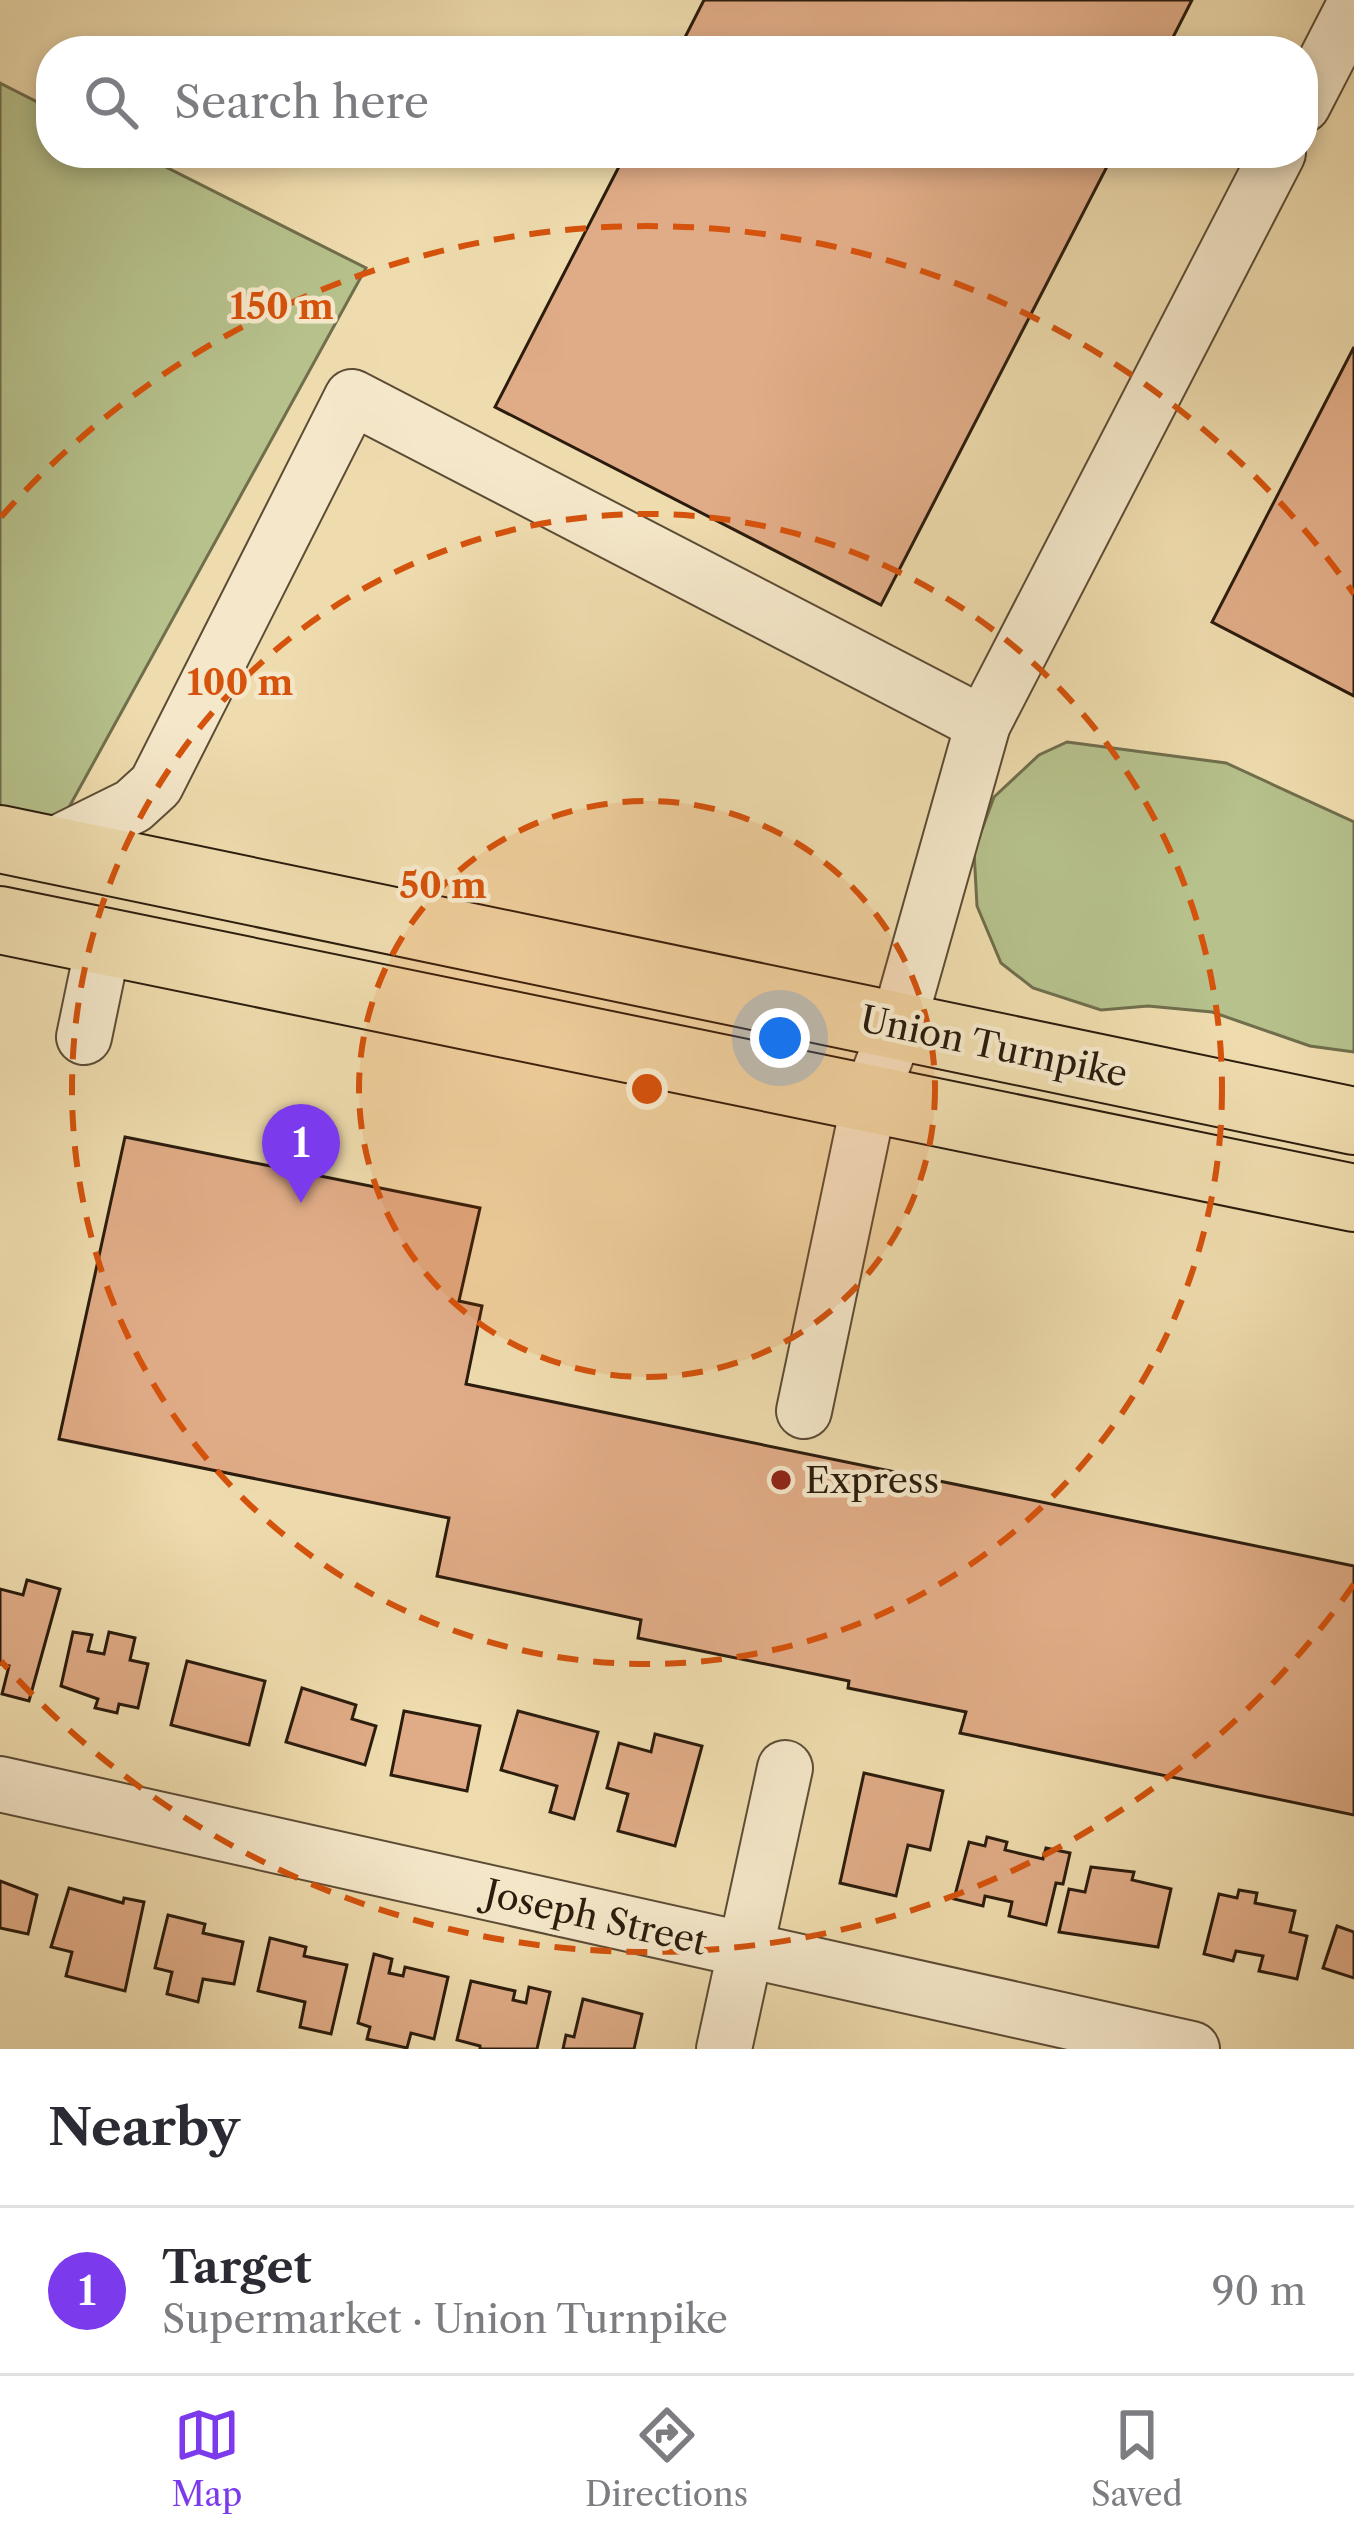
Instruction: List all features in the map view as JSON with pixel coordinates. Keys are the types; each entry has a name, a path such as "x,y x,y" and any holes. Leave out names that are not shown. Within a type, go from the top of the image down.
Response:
{"main road":[{"name":"Union Turnpike","path":"23,844 1354,1120"},
{"name":"Union Turnpike","path":"0,920 1354,1198"}],"street":[{"path":"1318,76 1354,6"},
{"path":"804,1411 870,1097 898,1025 983,724 1270,168"},
{"path":"23,844 133,806 156,785 352,397 983,724"},
{"path":"84,1036 104,941"},
{"path":"724,2049 785,1768"},
{"name":"Joseph Street","path":"0,1784 1192,2049"}],"green space":[{"path":"0,83 36,101 36,168 168,168 366,268 46,849 0,839"},
{"path":"1067,742 1226,763 1354,822 1354,1052 1310,1046 1212,1012 1148,1006 1101,1010 1033,988 1001,963 977,906 974,851 994,797 1039,755"}],"building":[{"path":"704,0 1192,0 1174,36 686,36"},
{"path":"618,168 1106,168 881,605 495,407"},
{"path":"1354,347 1354,696 1212,622"},
{"path":"125,1137 480,1208 459,1301 482,1306 466,1384 1354,1566 1354,1815 960,1733 966,1712 848,1688 849,1681 638,1638 641,1620 437,1576 449,1518 59,1439"},
{"path":"27,1580 60,1589 29,1701 2,1694 9,1666 0,1664 0,1589 23,1595"},
{"path":"73,1632 92,1635 88,1651 104,1654 109,1632 135,1638 130,1660 148,1664 138,1708 119,1704 117,1713 95,1708 98,1699 61,1686"},
{"path":"187,1661 265,1681 249,1745 171,1725"},
{"path":"302,1688 356,1705 352,1719 376,1726 365,1765 286,1742"},
{"path":"404,1711 480,1726 467,1791 391,1775"},
{"path":"518,1711 598,1732 574,1819 550,1812 557,1786 501,1770"},
{"path":"655,1734 702,1746 675,1846 618,1831 628,1794 607,1788 619,1743 651,1752"},
{"path":"864,1773 943,1791 930,1850 908,1845 896,1896 840,1883"},
{"path":"987,1837 1007,1842 1005,1850 1043,1859 1046,1848 1070,1853 1063,1884 1056,1883 1046,1925 1009,1916 1012,1902 985,1896 983,1906 954,1899 969,1842 985,1846"},
{"path":"1091,1867 1134,1872 1132,1880 1171,1889 1158,1947 1059,1932 1069,1889 1085,1892"},
{"path":"0,1881 37,1895 28,1934 0,1928"},
{"path":"69,1888 123,1903 124,1898 144,1902 125,1991 66,1976 72,1952 51,1947"},
{"path":"1239,1890 1257,1893 1255,1903 1295,1911 1290,1932 1307,1936 1297,1979 1259,1971 1263,1956 1236,1951 1233,1961 1204,1954 1219,1894 1237,1898"},
{"path":"168,1915 205,1924 203,1933 243,1942 234,1984 203,1979 198,2002 167,1994 172,1972 155,1968"},
{"path":"1337,1926 1354,1932 1354,1978 1323,1968"},
{"path":"270,1938 306,1947 304,1956 347,1965 331,2034 300,2027 305,2002 258,1991"},
{"path":"374,1954 392,1959 389,1973 403,1976 405,1967 448,1977 434,2039 411,2033 407,2048 367,2039 370,2027 358,2023"},
{"path":"471,1981 515,1991 513,2000 526,2003 529,1987 550,1992 537,2049 480,2049 457,2040"},
{"path":"583,1999 642,2014 634,2049 563,2049 566,2035 574,2037"}],"place":[{"name":"Target","path":"301,1203"},
{"name":"Express","path":"781,1480"}]}
